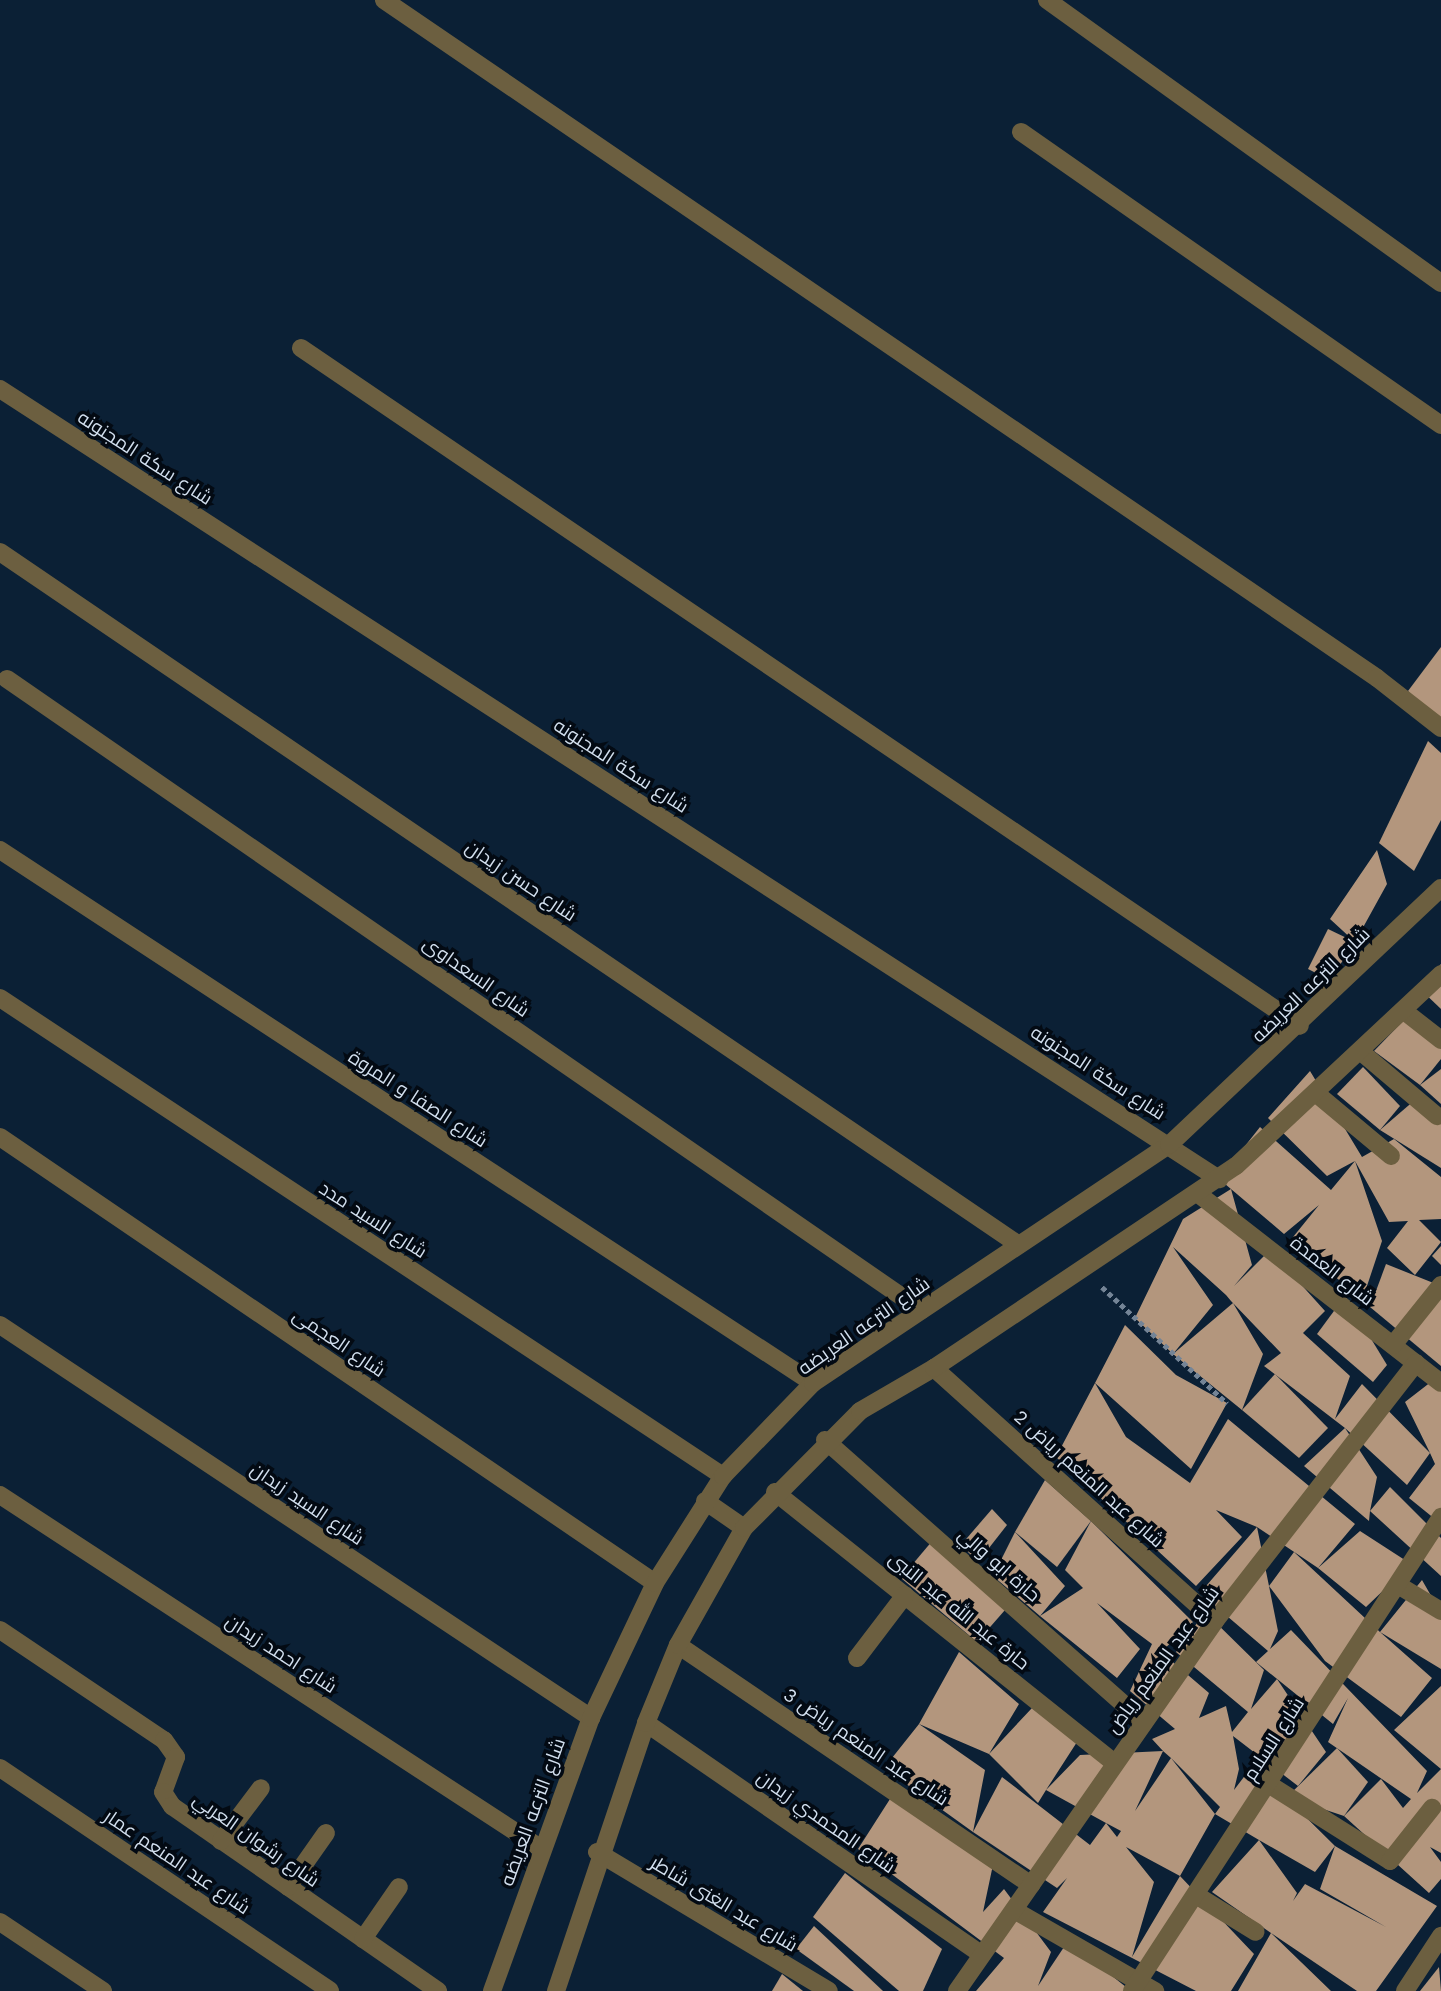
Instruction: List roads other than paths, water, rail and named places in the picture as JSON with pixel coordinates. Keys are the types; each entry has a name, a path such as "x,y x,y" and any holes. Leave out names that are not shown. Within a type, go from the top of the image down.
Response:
{"street":[{"path":"384,0 1377,678 1441,728"},
{"path":"1047,0 1441,283"},
{"path":"1021,132 1441,425"},
{"path":"301,348 1300,1026"},
{"name":"شارع سكة المجنونه","path":"0,390 1219,1179"},
{"name":"شارع حسن زيدان","path":"0,552 1019,1245"},
{"name":"شارع السعداوى","path":"7,679 921,1311"},
{"name":"شارع الصفا و المروة","path":"0,850 813,1383"},
{"name":"شارع الترعه العريضه","path":"492,1991 540,1848 590,1718 655,1583 723,1476 813,1383 1169,1145 1300,1026 1441,888"},
{"path":"562,1988 597,1852 678,1645 744,1528 775,1492 825,1440 860,1411 934,1368 1219,1179 1318,1095 1441,974"},
{"name":"شارع السيد مدد","path":"0,998 723,1476"},
{"path":"1404,1011 1441,1040"},
{"path":"1360,1051 1437,1116"},
{"path":"1318,1095 1391,1156"},
{"name":"شارع العجمى","path":"0,1137 655,1583"},
{"name":"شارع العمدة","path":"1197,1193 1441,1383"},
{"path":"1393,1345 1441,1285"},
{"name":"شارع السيد زيدان","path":"0,1325 590,1718"},
{"name":"شارع عبد المنعم رياض","path":"957,1991 1215,1621 1416,1363"},
{"name":"شارع عبد المنعم رياض 2","path":"934,1368 1215,1621"},
{"name":"حارة ابو والي","path":"825,1440 1144,1722"},
{"name":"حارة عبد الله عبد النبى","path":"775,1492 1115,1763"},
{"name":"شارع احمد زيدان","path":"0,1495 540,1848"},
{"path":"705,1501 744,1528"},
{"name":"شارع السلام","path":"1135,1986 1270,1786 1441,1517"},
{"path":"1398,1584 1441,1611"},
{"path":"857,1658 905,1595"},
{"name":"شارع رشوان العربي","path":"0,1630 164,1740 176,1757 165,1798 221,1842 438,1991"},
{"name":"شارع عبد المنعم رياض 3","path":"678,1645 1031,1885"},
{"name":"شارع المحمدي زيدان","path":"646,1723 982,1955"},
{"name":"شارع عبد المنعم عمار","path":"0,1768 330,1991"},
{"path":"1270,1786 1390,1861 1432,1808"},
{"path":"221,1842 261,1788"},
{"path":"288,1887 326,1833"},
{"name":"شارع عبد الغنى شاطر","path":"597,1852 829,1991"},
{"path":"363,1939 399,1887"},
{"path":"1196,1895 1256,1932"},
{"path":"1014,1910 1135,1986 1155,1991"},
{"path":"0,1922 103,1991"},
{"path":"1405,1991 1441,1936"}]}
